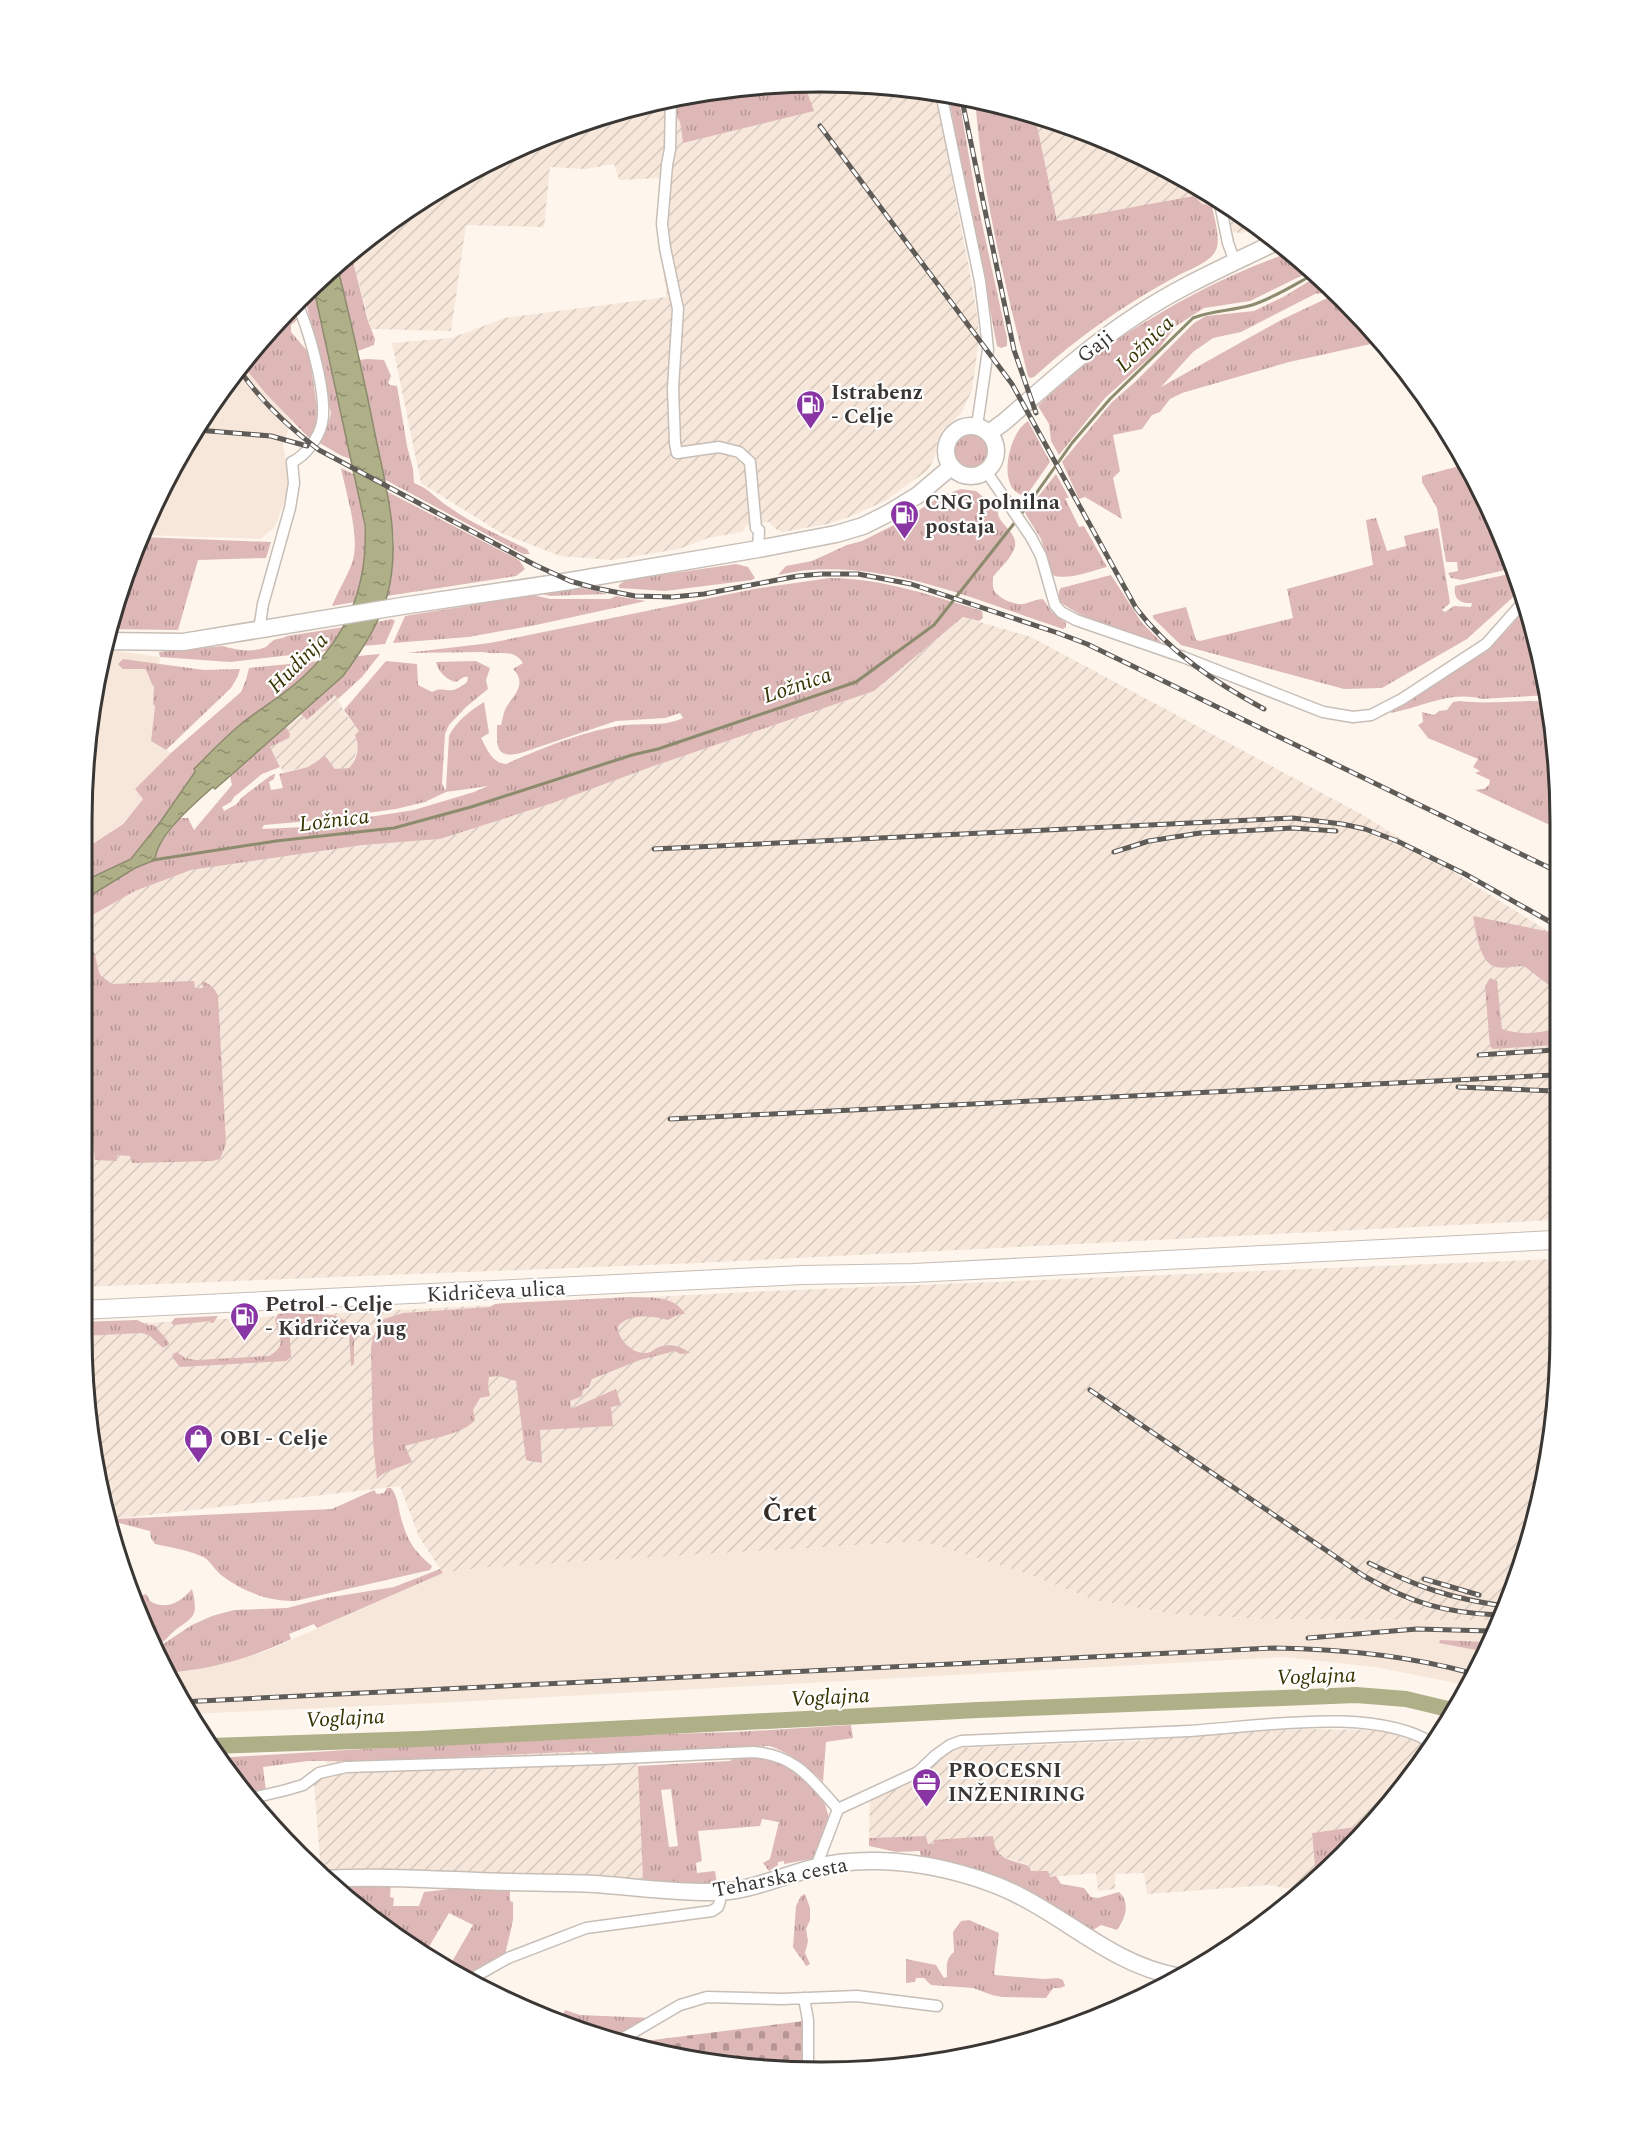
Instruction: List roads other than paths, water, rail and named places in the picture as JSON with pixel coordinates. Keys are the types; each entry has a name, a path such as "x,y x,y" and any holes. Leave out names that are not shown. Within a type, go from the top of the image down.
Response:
{"main road":[{"name":"Kidričeva ulica","path":"92,1309 802,1275 914,1273 1550,1240"}],"street":[{"path":"943,103 980,281 985,321 988,350 983,429 996,447 996,456 986,471 968,476 959,473 951,467 946,457 945,449 951,435 963,426 983,429"},
{"path":"671,108 670,149 662,224 664,248 678,309 673,388 675,443 677,453 718,447 739,452 750,462 756,528 759,530 758,549"},
{"path":"1222,211 1228,243 1235,262"},
{"name":"Gaji","path":"983,429 1004,422 1110,333 1166,296 1268,245"},
{"path":"259,630 263,604 290,508 294,483 292,462 302,458 322,424 323,408 317,367 308,332 299,311"},
{"path":"114,641 183,642 782,545 863,526 918,495 951,467"},
{"path":"986,471 1031,537 1041,556 1055,605 1061,612 1323,712 1353,717 1371,715 1402,699 1486,644 1518,608"},
{"path":"816,1867 838,1809 918,1772 950,1745 962,1741 1193,1731 1336,1721 1376,1724 1404,1731 1426,1741"},
{"path":"258,1797 295,1788 319,1773 346,1767 753,1752 771,1753 799,1768 838,1809"},
{"name":"Teharska cesta","path":"336,1878 376,1877 595,1884 674,1892 719,1892 840,1863 887,1863 943,1869 971,1877 1019,1896 1128,1962 1167,1974"},
{"path":"476,1976 508,1958 586,1928 712,1911 718,1907 719,1892"},
{"path":"627,2036 653,2019 691,2001 719,1997 857,1996 937,2006"},
{"path":"804,1998 808,2020 808,2062"}],"water":[{"path":"339,273 391,515 393,556 384,607 369,638 343,676 187,811 162,841 155,860 135,868 92,895 92,877 131,859 161,821 195,772 194,769 235,729 296,684 332,644 343,627 359,589 365,547 365,525 315,295"}],"waterway":[{"name":"Ložnica","path":"1020,516 1072,443 1110,399 1193,318 1260,302 1307,278"},
{"name":"Ložnica","path":"153,860 276,841 394,828 471,807 632,755 658,749 856,682 934,625 1016,521"},
{"name":"Voglajna","path":"219,1746 419,1739 978,1710 1356,1695 1406,1699 1446,1708"}],"railway":[{"path":"963,106 1014,350 1036,413"},
{"path":"820,126 1012,384 1136,608 1163,639 1194,665 1264,709"},
{"path":"244,375 274,412 319,450 535,565 570,581 635,596 672,597 704,594 798,576 821,574 858,574 911,584 1087,644 1550,868"},
{"path":"204,431 271,436 307,446"},
{"path":"654,849 1293,818 1365,829 1397,841 1465,874 1550,922"},
{"path":"1114,852 1149,841 1200,833 1293,828 1336,831"},
{"path":"1479,1055 1550,1050"},
{"path":"670,1119 1550,1075"},
{"path":"1458,1087 1550,1091"},
{"path":"1090,1390 1364,1576 1397,1593 1429,1605 1462,1612 1493,1615"},
{"path":"1369,1563 1434,1590 1497,1605"},
{"path":"1424,1579 1479,1595"},
{"path":"1308,1638 1417,1629 1485,1631"},
{"path":"191,1701 1274,1648 1373,1654 1466,1672"}],"place":[{"name":"Istrabenz - Celje","path":"810,430"},
{"name":"CNG polnilna postaja","path":"904,540"},
{"name":"Petrol - Celje - Kidričeva jug","path":"244,1342"},
{"name":"OBI - Celje","path":"199,1464"},
{"name":"PROCESNI INŽENIRING","path":"927,1808"}],"district":[{"name":"Čret","path":"790,1512"}],"water label":[{"name":"Hudinja","path":"297,662"}]}
